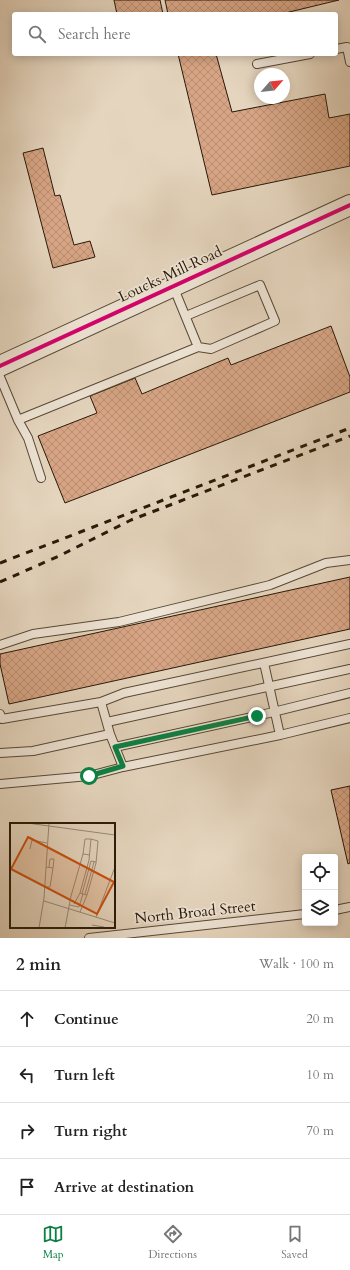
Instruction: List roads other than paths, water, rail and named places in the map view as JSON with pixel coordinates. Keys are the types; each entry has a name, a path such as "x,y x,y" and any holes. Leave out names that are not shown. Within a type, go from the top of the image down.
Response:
{"street":[{"name":"Loucks Mill Road","path":"0,366 350,205"}],"lane":[{"path":"338,49 346,47 350,62"},
{"path":"257,64 299,56"},
{"path":"18,420 198,347 211,349 275,321 260,284 186,316"},
{"path":"173,286 198,347"},
{"path":"0,377 18,420 28,438 41,478"},
{"path":"0,645 33,634 119,622 270,585 326,563 350,560"},
{"path":"0,714 2,719 101,702 124,693 350,644"},
{"path":"264,663 280,735"},
{"path":"107,722 350,670"},
{"path":"115,747 275,712 350,693"},
{"path":"101,702 110,734 123,766"},
{"path":"0,784 89,776 123,766 280,735 350,718"},
{"path":"0,753 33,751 110,734"},
{"path":"338,909 350,907"},
{"name":"North Broad Street","path":"89,938 302,914"}],"railway":[{"path":"0,563 350,428"},
{"path":"0,582 59,556 131,520 350,436"}]}
